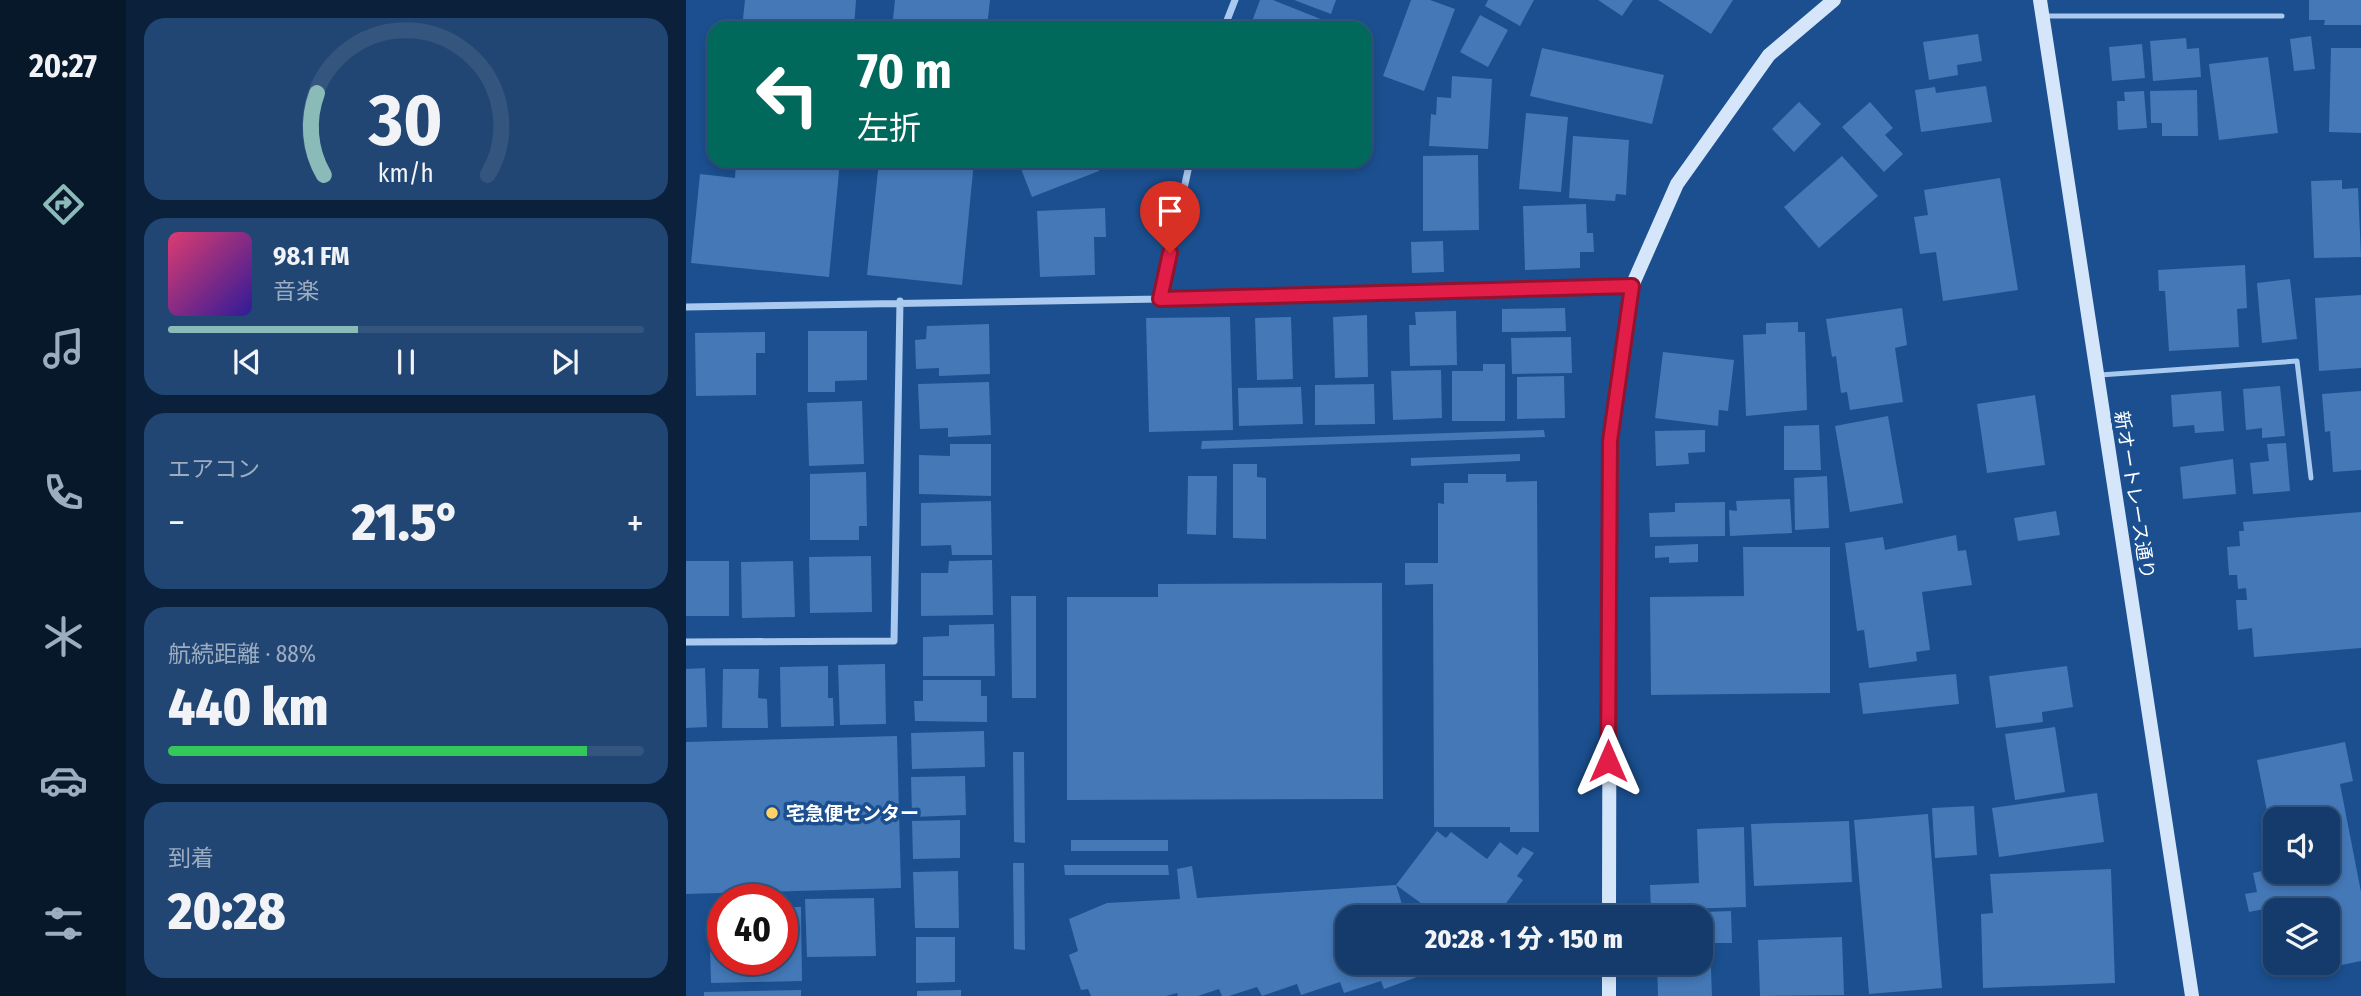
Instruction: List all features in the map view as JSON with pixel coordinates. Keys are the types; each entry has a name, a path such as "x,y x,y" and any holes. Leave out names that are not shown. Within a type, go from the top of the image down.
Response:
{"street":[{"path":"1227,21 1235,0"},
{"path":"1609,905 1610,441 1632,286 1677,184 1769,55 1834,0"},
{"name":"新オートレース通り","path":"2040,0 2192,996"},
{"path":"1160,299 1188,168"},
{"path":"686,307 900,301 1160,299 1632,286"},
{"path":"686,642 894,641 900,301"},
{"path":"1609,975 1609,996"}],"lane":[{"path":"2043,16 2282,16"},
{"path":"2097,375 2297,361 2311,478"}],"building":[{"path":"745,0 856,0 854,21 743,21"},
{"path":"895,0 990,0 988,21 893,21"},
{"path":"1260,0 1273,0 1326,21 1252,21"},
{"path":"1294,0 1336,0 1331,14"},
{"path":"1411,0 1430,0 1455,9 1424,91 1383,76"},
{"path":"1488,0 1534,0 1520,26 1485,6"},
{"path":"1598,0 1633,0 1622,16"},
{"path":"1658,0 1733,0 1711,34"},
{"path":"2309,0 2361,0 2361,25 2324,25 2325,20 2309,20"},
{"path":"1480,15 1508,30 1488,67 1460,52"},
{"path":"1978,34 1982,61 1957,65 1958,75 1929,80 1923,42"},
{"path":"2311,36 2315,69 2294,71 2290,39"},
{"path":"2186,38 2187,49 2199,48 2201,77 2153,81 2150,41"},
{"path":"2142,44 2145,78 2112,81 2109,47"},
{"path":"1542,48 1664,75 1652,124 1530,96"},
{"path":"2331,48 2361,48 2361,133 2329,132"},
{"path":"2268,57 2278,133 2219,140 2209,64"},
{"path":"1452,76 1492,79 1488,149 1429,146 1431,114 1436,115 1437,97 1451,98"},
{"path":"1986,86 1992,122 1921,132 1915,90 1935,87 1936,93"},
{"path":"2197,90 2198,136 2162,136 2162,123 2151,123 2150,91"},
{"path":"2144,91 2147,128 2118,130 2117,101 2125,101 2124,92"},
{"path":"1799,102 1821,124 1794,152 1772,129"},
{"path":"1870,102 1893,128 1885,135 1903,154 1884,172 1842,127"},
{"path":"1526,113 1568,117 1561,192 1519,189"},
{"path":"1573,136 1629,140 1626,195 1616,194 1615,201 1569,198"},
{"path":"1478,155 1479,230 1423,231 1423,156"},
{"path":"1842,156 1878,196 1819,248 1784,207"},
{"path":"736,168 839,168 829,277 691,263 700,174 735,178"},
{"path":"878,168 973,168 962,285 867,275"},
{"path":"1021,168 1098,168 1099,171 1032,197"},
{"path":"2000,178 2018,290 1943,301 1936,252 1920,254 1914,217 1928,215 1924,190"},
{"path":"2342,180 2342,189 2358,188 2361,257 2314,258 2311,181"},
{"path":"1586,204 1587,233 1593,233 1594,252 1580,252 1580,268 1525,270 1523,206"},
{"path":"1105,208 1106,237 1094,237 1095,275 1040,277 1037,211"},
{"path":"1443,241 1444,272 1412,273 1411,242"},
{"path":"2245,265 2247,308 2237,309 2239,347 2169,351 2165,291 2159,291 2158,270"},
{"path":"2290,279 2297,339 2262,343 2257,283"},
{"path":"2361,295 2361,368 2319,371 2315,298"},
{"path":"1565,308 1566,331 1502,332 1502,309"},
{"path":"1902,308 1907,345 1895,348 1903,402 1850,410 1847,392 1841,393 1836,356 1832,357 1826,319"},
{"path":"1456,311 1457,365 1410,366 1409,325 1416,325 1415,312"},
{"path":"1367,315 1368,377 1335,378 1333,317"},
{"path":"1230,317 1233,430 1149,432 1146,318"},
{"path":"1291,317 1293,379 1257,380 1255,318"},
{"path":"1798,322 1798,332 1805,332 1807,410 1746,416 1743,335 1766,334 1766,323"},
{"path":"989,324 990,374 939,376 939,368 916,369 915,340 926,339 927,326"},
{"path":"808,331 867,331 867,380 835,381 835,392 808,392"},
{"path":"765,332 765,353 756,353 756,395 696,396 695,333"},
{"path":"1571,337 1572,373 1512,374 1511,338"},
{"path":"1663,352 1734,360 1728,411 1719,410 1718,426 1655,418"},
{"path":"1483,364 1505,364 1505,421 1452,421 1452,371 1483,371"},
{"path":"1441,370 1442,418 1393,420 1391,371"},
{"path":"1564,376 1565,418 1517,419 1517,377"},
{"path":"989,382 991,435 948,437 948,428 920,429 918,384"},
{"path":"1374,384 1375,424 1315,425 1315,385"},
{"path":"2280,386 2285,436 2262,438 2262,428 2246,430 2243,389"},
{"path":"1301,387 1303,424 1239,426 1238,388"},
{"path":"2221,391 2224,431 2195,433 2194,425 2173,427 2171,395"},
{"path":"2361,391 2361,470 2333,472 2330,431 2325,432 2322,394"},
{"path":"2035,395 2045,465 1987,473 1977,404"},
{"path":"862,401 864,464 809,466 807,403"},
{"path":"1888,416 1903,503 1850,512 1835,426"},
{"path":"1819,425 1821,470 1784,470 1784,426"},
{"path":"1544,430 1545,437 1201,449 1202,441"},
{"path":"1705,430 1705,452 1688,453 1689,464 1656,466 1655,431"},
{"path":"2286,443 2290,491 2253,494 2250,463 2269,461 2267,444"},
{"path":"950,444 991,444 991,496 919,494 919,455 950,456"},
{"path":"1520,454 1520,461 1411,466 1411,458"},
{"path":"2233,459 2236,494 2183,499 2180,467"},
{"path":"1233,464 1257,464 1257,477 1266,478 1266,539 1233,538"},
{"path":"866,472 867,526 859,526 859,540 810,540 810,474"},
{"path":"1468,474 1506,474 1506,482 1537,481 1539,832 1510,832 1510,827 1434,827 1433,584 1405,585 1405,563 1438,563 1438,503 1444,504 1444,483 1468,483"},
{"path":"1188,476 1217,476 1216,535 1187,534"},
{"path":"1827,476 1829,528 1795,530 1794,478"},
{"path":"1790,499 1792,533 1730,536 1729,510 1737,511 1736,501"},
{"path":"991,501 992,555 952,555 951,545 921,546 921,503"},
{"path":"1725,502 1725,536 1650,537 1649,513 1675,512 1675,503"},
{"path":"2056,511 2060,535 2018,541 2014,518"},
{"path":"2361,512 2361,648 2254,657 2252,628 2238,630 2236,600 2247,600 2246,588 2238,589 2237,575 2229,575 2227,547 2240,546 2239,531 2244,531 2243,522"},
{"path":"1956,535 1958,551 1966,550 1972,585 1922,592 1930,650 1916,652 1917,661 1869,668 1864,630 1857,631 1845,543 1883,537 1885,550"},
{"path":"1698,544 1698,562 1669,563 1669,557 1655,558 1655,546"},
{"path":"1743,547 1830,547 1830,693 1651,695 1650,597 1744,596"},
{"path":"871,556 872,612 810,613 809,557"},
{"path":"992,560 993,615 921,616 921,573 948,573 949,561"},
{"path":"686,561 729,561 729,616 686,616"},
{"path":"793,561 795,617 742,618 741,562"},
{"path":"1382,583 1383,799 1067,800 1067,597 1158,597 1158,584"},
{"path":"1011,596 1036,596 1036,698 1012,698"},
{"path":"994,624 995,676 923,676 923,637 949,636 949,625"},
{"path":"885,664 886,724 840,725 838,665"},
{"path":"828,666 828,698 833,698 834,726 781,727 780,667"},
{"path":"2067,666 2073,707 2042,712 2043,722 1996,728 1989,676"},
{"path":"705,668 707,727 686,728 686,669"},
{"path":"723,669 759,669 758,698 767,699 768,728 722,728"},
{"path":"1956,674 1959,704 1863,714 1859,683"},
{"path":"923,680 981,680 981,696 987,696 987,722 915,721 914,701 923,701"},
{"path":"2055,727 2065,792 2015,800 2005,734"},
{"path":"984,731 985,767 912,769 911,733"},
{"path":"897,736 901,888 798,891 798,884 707,884 707,893 686,894 686,742"},
{"path":"2345,742 2353,781 2340,784 2361,892 2361,961 2340,965 2340,898 2263,898 2263,909 2249,912 2245,894 2257,892 2253,873 2263,871 2263,884 2340,884 2340,807 2266,807 2257,760"},
{"path":"1013,752 1024,752 1025,843 1014,842"},
{"path":"965,776 966,815 912,817 911,777"},
{"path":"2097,793 2104,842 1999,857 1992,808"},
{"path":"1974,806 1977,855 1935,858 1932,808"},
{"path":"1928,814 1942,988 1869,994 1854,820"},
{"path":"960,820 960,858 913,859 912,821"},
{"path":"1849,821 1852,882 1754,886 1751,824"},
{"path":"1744,827 1746,907 1651,905 1650,885 1699,883 1697,829"},
{"path":"1437,831 1446,838 1451,832 1487,859 1500,842 1517,855 1523,847 1534,853 1517,876 1523,880 1505,905 1424,905 1396,885"},
{"path":"1071,840 1168,840 1168,851 1071,851"},
{"path":"1013,863 1024,863 1025,950 1014,949"},
{"path":"1064,865 1168,865 1169,875 1065,875"},
{"path":"1192,866 1197,898 1396,885 1402,905 1335,905 1335,975 1423,975 1384,989 1381,981 1344,993 1340,982 1301,995 1297,984 1262,996 1257,987 1229,996 1222,996 1219,989 1198,996 1178,996 1177,993 1166,996 1091,996 1088,989 1081,990 1069,955 1078,951 1069,919 1107,903 1180,899 1177,869"},
{"path":"2111,869 2115,983 1983,988 1981,914 1993,913 1990,874"},
{"path":"958,871 959,928 915,928 913,872"},
{"path":"874,898 876,956 807,957 805,899"},
{"path":"798,907 801,907 802,981 711,983 711,975 798,975"},
{"path":"1731,911 1732,943 1713,943 1713,912"},
{"path":"916,937 955,937 955,982 916,983"},
{"path":"1842,937 1844,995 1760,996 1758,940"},
{"path":"1657,975 1711,975 1712,996 1658,996"},
{"path":"801,990 801,996 704,996 704,992"},
{"path":"961,990 961,996 917,996 917,991"}],"place":[{"name":"宅急便センター","path":"772,813"}],"route":[{"path":"1170,253 1160,299 1632,286 1610,441 1608,761"}]}
